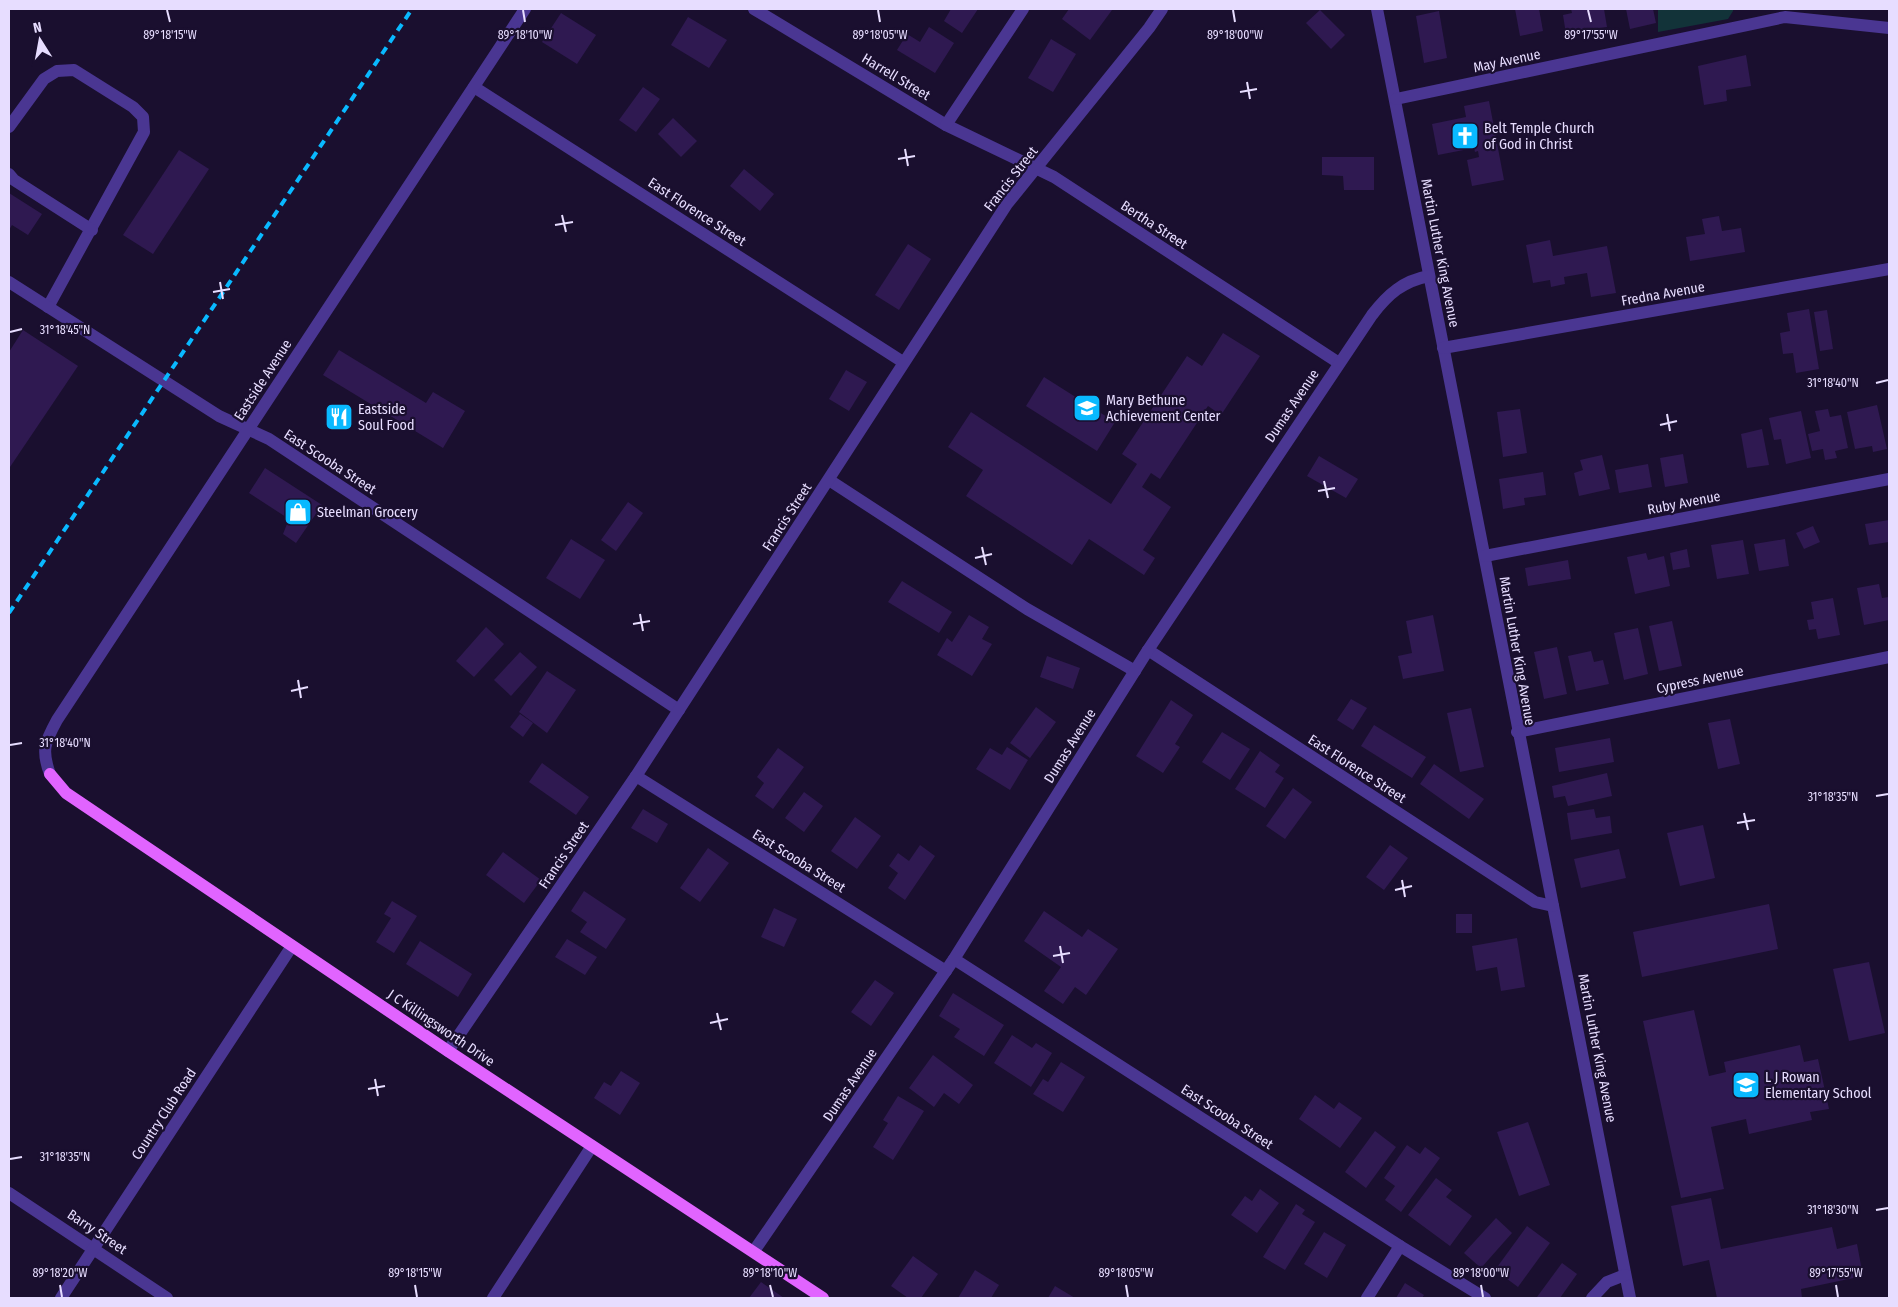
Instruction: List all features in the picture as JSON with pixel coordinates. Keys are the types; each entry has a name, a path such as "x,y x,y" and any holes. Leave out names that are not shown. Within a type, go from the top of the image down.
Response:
{"main road":[{"name":"J C Killingsworth Drive","path":"50,774 66,793 448,1051 823,1298"}],"street":[{"name":"Eastside Avenue","path":"50,774 45,760 44,747 57,720 525,9"},
{"name":"Harrell Street","path":"754,9 946,125"},
{"path":"946,125 1023,9"},
{"name":"Francis Street","path":"448,1051 636,776 829,480 903,362 1008,204 1149,28 1162,9"},
{"name":"Martin Luther King Avenue","path":"1377,9 1485,556 1517,732 1630,1298"},
{"name":"May Avenue","path":"1396,99 1785,18 1889,28"},
{"path":"9,127 44,80 57,71 74,70 132,107 143,118 144,132 92,230 48,307"},
{"name":"East Florence Street","path":"474,87 903,362"},
{"name":"Bertha Street","path":"946,125 1054,177 1339,363"},
{"path":"9,174 14,180 92,230"},
{"name":"Fredna Avenue","path":"1443,348 1889,269"},
{"name":"Dumas Avenue","path":"754,1252 954,959 1148,650 1339,363 1383,300 1409,282 1429,276"},
{"name":"East Scooba Street","path":"9,282 219,416 269,439 679,710"},
{"name":"Ruby Avenue","path":"1485,556 1889,479"},
{"path":"829,480 1027,609 1135,671"},
{"name":"East Florence Street","path":"1148,650 1535,902 1553,906"},
{"name":"Cypress Avenue","path":"1517,732 1889,656"},
{"name":"East Scooba Street","path":"636,776 946,971"},
{"name":"Country Club Road","path":"61,1298 292,946"},
{"name":"East Scooba Street","path":"954,959 1484,1298"},
{"path":"493,1298 592,1146"},
{"name":"Barry Street","path":"9,1193 167,1298"},
{"path":"1367,1298 1400,1246"},
{"path":"1592,1298 1607,1282 1625,1275"}],"green space":[{"path":"1658,9 1733,9 1733,11 1728,19 1658,32"}],"building":[{"path":"951,9 978,9 962,33 944,21"},
{"path":"1069,9 1112,10 1090,40 1062,19"},
{"path":"1515,9 1539,9 1543,31 1520,36"},
{"path":"1571,9 1604,9 1607,27 1566,34 1563,15 1572,13"},
{"path":"1626,9 1653,9 1656,23 1630,29"},
{"path":"1320,10 1345,35 1331,49 1306,23"},
{"path":"1439,11 1447,58 1424,63 1416,16"},
{"path":"561,13 596,35 577,64 542,42"},
{"path":"688,17 727,40 709,68 671,45"},
{"path":"929,27 954,43 935,73 897,50 907,34 920,42"},
{"path":"1051,39 1076,54 1053,92 1028,78"},
{"path":"1746,55 1751,86 1726,90 1727,101 1704,105 1698,66"},
{"path":"643,87 660,99 636,132 619,120"},
{"name":"Belt Temple Church of God in Christ","path":"1489,101 1504,180 1472,186 1467,160 1479,157 1478,151 1475,152 1474,148 1438,155 1432,124 1466,117 1464,106"},
{"path":"673,118 697,141 681,157 658,134"},
{"path":"179,150 209,169 153,254 123,235"},
{"path":"1322,157 1374,157 1374,190 1344,190 1343,176 1322,175"},
{"path":"744,169 774,194 760,211 730,186"},
{"path":"9,193 42,214 28,235 12,225 9,230"},
{"path":"1719,216 1722,231 1741,228 1745,252 1690,261 1686,237 1705,234 1702,219"},
{"path":"1550,240 1553,256 1607,246 1616,293 1591,297 1587,273 1564,277 1565,284 1551,287 1550,280 1533,283 1526,245"},
{"path":"908,244 931,259 899,310 875,295"},
{"path":"1809,309 1819,369 1796,373 1793,353 1783,354 1780,333 1790,331 1787,313"},
{"path":"1827,310 1833,349 1820,351 1814,312"},
{"path":"23,330 78,366 10,467 9,352"},
{"path":"1223,333 1260,356 1221,415 1208,406 1160,479 1151,473 1142,487 1171,507 1143,550 1155,558 1144,575 1089,539 1072,565 966,496 983,470 948,447 971,412 1111,504 1137,464 1122,454 1187,356 1202,366"},
{"path":"339,350 426,403 433,392 465,411 443,448 323,375"},
{"path":"846,370 867,382 849,411 829,399"},
{"path":"1044,377 1115,422 1097,451 1026,406"},
{"path":"1877,405 1887,449 1873,452 1872,446 1855,449 1847,412"},
{"path":"1520,409 1527,453 1503,457 1497,412"},
{"path":"1828,409 1830,417 1841,415 1848,448 1835,451 1837,458 1825,460 1823,449 1812,451 1808,434 1820,431 1815,411"},
{"path":"1801,411 1811,458 1786,464 1781,439 1774,440 1769,418"},
{"path":"1762,429 1769,465 1747,468 1741,434"},
{"path":"1683,454 1688,483 1665,487 1660,458"},
{"path":"1602,455 1610,489 1579,496 1574,473 1583,470 1580,460"},
{"path":"1319,456 1358,479 1346,498 1307,476"},
{"path":"1648,464 1652,487 1619,493 1615,470"},
{"name":"Steelman Grocery","path":"265,468 322,505 296,543 283,534 289,519 249,493"},
{"path":"1543,472 1546,495 1524,498 1525,505 1503,509 1499,479"},
{"path":"628,502 643,513 616,551 601,540"},
{"path":"1889,520 1889,542 1869,545 1865,524"},
{"path":"1813,526 1820,542 1804,549 1796,533"},
{"path":"571,539 605,560 580,599 546,578"},
{"path":"1785,539 1789,566 1759,571 1754,544"},
{"path":"1743,540 1749,574 1717,579 1711,545"},
{"path":"1687,549 1690,567 1673,570 1670,553"},
{"path":"1646,553 1648,560 1664,556 1670,586 1635,594 1627,557"},
{"path":"1568,560 1571,579 1528,586 1525,568"},
{"path":"902,581 952,612 939,633 888,602"},
{"path":"1879,584 1882,598 1889,597 1889,620 1864,625 1857,588"},
{"path":"1833,598 1840,635 1818,639 1816,629 1809,630 1807,620 1814,619 1811,602"},
{"path":"969,615 989,627 982,639 992,644 972,676 937,655 947,638 952,642"},
{"path":"1433,615 1444,671 1403,679 1398,656 1412,653 1406,621"},
{"path":"1672,621 1682,666 1659,671 1649,626"},
{"path":"486,627 504,644 474,677 456,661"},
{"path":"1638,628 1648,674 1624,680 1614,633"},
{"path":"1557,647 1567,694 1544,699 1534,652"},
{"path":"1591,651 1594,662 1603,660 1609,684 1576,691 1568,656"},
{"path":"520,652 537,667 511,696 494,680"},
{"path":"1047,656 1080,668 1073,689 1040,677"},
{"path":"547,671 576,690 547,733 519,712"},
{"path":"1351,699 1367,708 1353,730 1337,720"},
{"path":"1171,700 1193,715 1175,744 1180,747 1163,773 1136,756"},
{"path":"1036,707 1056,722 1030,758 1010,743"},
{"path":"1471,708 1484,767 1460,772 1447,713"},
{"path":"520,714 533,723 523,737 510,727"},
{"path":"1730,719 1740,764 1718,769 1708,723"},
{"path":"1374,725 1426,757 1412,778 1361,746"},
{"path":"1222,732 1250,749 1230,780 1202,762"},
{"path":"1610,738 1614,762 1559,772 1555,748"},
{"path":"1007,747 1028,760 1010,790 976,769 990,748 1002,755"},
{"path":"778,748 804,767 773,809 755,796 764,783 757,777"},
{"path":"1260,751 1280,765 1275,772 1284,778 1265,808 1235,789"},
{"path":"542,763 589,797 576,815 529,782"},
{"path":"1434,764 1484,799 1469,819 1420,784"},
{"path":"1607,773 1612,796 1568,806 1565,796 1554,798 1552,786"},
{"path":"1293,788 1312,802 1285,839 1266,826"},
{"path":"804,792 823,806 804,832 785,818"},
{"path":"643,809 668,824 657,843 631,828"},
{"path":"1594,809 1596,818 1610,816 1612,833 1571,840 1567,813"},
{"path":"855,817 881,836 857,869 831,851"},
{"path":"1703,825 1715,878 1680,886 1667,833"},
{"path":"920,845 935,856 905,900 888,888 898,873 889,866 898,853 909,861"},
{"path":"1390,845 1408,858 1384,890 1366,877"},
{"path":"708,848 729,863 700,902 680,888"},
{"path":"1619,849 1626,878 1581,888 1574,859"},
{"path":"503,852 541,880 524,903 486,875"},
{"path":"584,891 626,919 606,949 580,932 587,922 571,911"},
{"path":"392,901 417,916 394,953 376,942 391,918 384,914"},
{"path":"1769,904 1778,949 1642,977 1633,932"},
{"path":"774,908 797,919 784,947 761,937"},
{"path":"1044,911 1082,937 1088,929 1118,949 1086,995 1075,987 1063,1004 1044,991 1061,967 1024,941"},
{"path":"1456,914 1472,914 1472,933 1456,933"},
{"path":"1517,938 1525,987 1501,991 1497,967 1476,971 1472,946"},
{"path":"567,939 597,957 585,975 555,957"},
{"path":"420,941 472,974 458,997 406,964"},
{"path":"1869,962 1885,1033 1849,1041 1833,969"},
{"path":"875,980 894,993 871,1026 851,1012"},
{"path":"953,993 1004,1025 984,1056 954,1037 960,1029 939,1016"},
{"path":"1694,1010 1709,1076 1726,1072 1724,1062 1800,1045 1804,1062 1818,1059 1829,1109 1810,1112 1812,1120 1749,1134 1746,1119 1711,1127 1724,1189 1681,1198 1643,1021"},
{"path":"1012,1035 1032,1048 1036,1043 1052,1053 1031,1087 994,1063"},
{"path":"933,1055 973,1085 959,1104 944,1093 934,1107 909,1088"},
{"path":"1061,1062 1085,1077 1063,1112 1033,1094 1043,1079 1048,1082"},
{"path":"621,1071 640,1083 620,1115 594,1098 604,1082 611,1086"},
{"path":"1315,1095 1334,1109 1339,1102 1362,1118 1340,1148 1299,1119"},
{"path":"898,1096 924,1111 893,1160 873,1147 888,1123 883,1120"},
{"path":"1528,1122 1550,1185 1519,1196 1497,1132"},
{"path":"1375,1131 1396,1147 1366,1188 1345,1172"},
{"path":"1407,1145 1420,1154 1425,1147 1440,1158 1401,1212 1385,1200 1395,1186 1384,1178"},
{"path":"1436,1178 1452,1190 1446,1197 1472,1216 1450,1246 1408,1215"},
{"path":"1260,1189 1279,1203 1257,1233 1231,1215 1245,1196 1252,1201"},
{"path":"1711,1198 1721,1249 1832,1227 1837,1249 1857,1244 1863,1276 1801,1289 1802,1298 1717,1298 1709,1260 1683,1266 1671,1206"},
{"path":"1296,1204 1305,1210 1302,1214 1315,1222 1285,1270 1263,1257"},
{"path":"1496,1218 1512,1233 1481,1268 1464,1253"},
{"path":"1527,1226 1550,1243 1518,1287 1495,1270"},
{"path":"1324,1232 1346,1245 1327,1278 1304,1264"},
{"path":"913,1256 938,1274 921,1298 908,1298 891,1286"},
{"path":"1562,1263 1577,1274 1560,1298 1537,1297"},
{"path":"975,1270 999,1285 991,1298 958,1298"},
{"path":"761,1282 784,1298 749,1298"},
{"path":"1405,1283 1424,1295 1422,1298 1396,1298"},
{"path":"1055,1286 1075,1298 1048,1298"}],"railway":[{"path":"9,613 412,9"}],"place":[{"name":"Belt Temple Church of God in Christ","path":"1465,136"},
{"name":"Mary Bethune Achievement Center","path":"1087,408"},
{"name":"Eastside Soul Food","path":"339,417"},
{"name":"Steelman Grocery","path":"298,512"},
{"name":"L J Rowan Elementary School","path":"1746,1085"}]}
